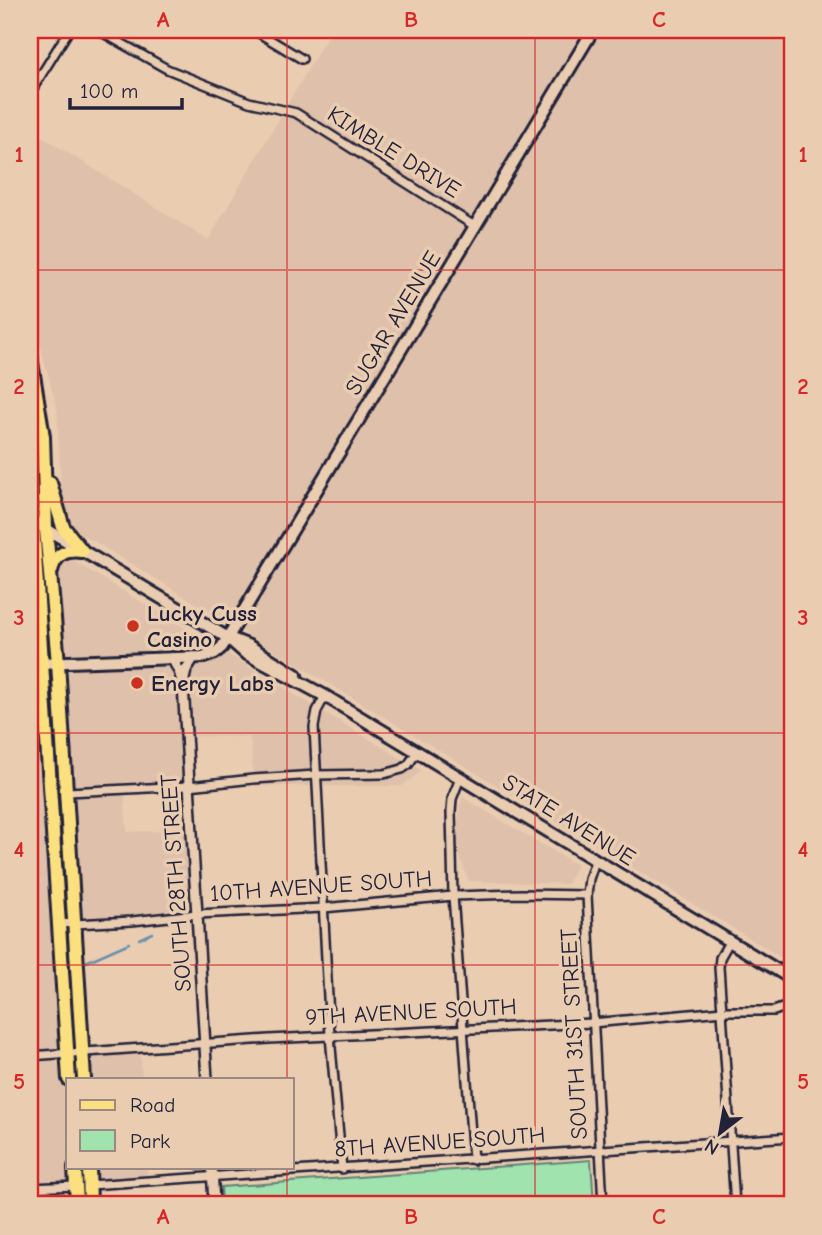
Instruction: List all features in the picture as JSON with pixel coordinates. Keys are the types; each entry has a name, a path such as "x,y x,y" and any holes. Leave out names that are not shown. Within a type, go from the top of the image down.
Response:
{"main road":[{"name":"SUGAR AVENUE","path":"228,638 593,30"},
{"path":"30,356 38,399 43,454 84,1078"},
{"path":"43,454 61,524 82,551"},
{"path":"30,478 69,1078"},
{"name":"STATE AVENUE","path":"32,520 228,638 243,643 275,661 325,696 416,752 792,979"},
{"path":"50,577 59,555 71,550 82,551"},
{"path":"41,663 194,657 212,654 228,638"},
{"path":"75,1168 77,1205"},
{"path":"89,1168 90,1205"}],"street":[{"path":"30,93 69,30"},
{"name":"KIMBLE DRIVE","path":"98,30 167,69 249,102 296,113 476,227"},
{"path":"254,30 302,59"},
{"name":"SOUTH 28TH STREET","path":"183,685 186,670 194,657"},
{"name":"SOUTH 28TH STREET","path":"172,659 183,685 207,1078"},
{"path":"325,696 317,711 314,727 330,1036 342,1169"},
{"path":"67,792 395,772 408,765 416,752"},
{"path":"460,778 452,799 451,812 453,896 473,1160"},
{"name":"SOUTH 31ST STREET","path":"595,861 587,895 603,1205"},
{"name":"10TH AVENUE SOUTH","path":"59,923 323,908 453,896 587,895"},
{"path":"729,942 720,958 735,1205"},
{"name":"9TH AVENUE SOUTH","path":"30,1056 463,1028 592,1023 723,1011 774,1011 792,1002"},
{"name":"8TH AVENUE SOUTH","path":"90,1185 792,1137"},
{"path":"212,1168 214,1205"},
{"path":"30,1188 76,1186"}],"shaded area":[{"path":"331,30 792,30 792,964 70,527 62,511 57,408 30,317 30,129 208,240"},
{"path":"30,546 72,560 422,771 402,786 254,786 250,737 187,736 189,786 124,790 127,832 192,830 197,914 74,924 82,1052 140,1049 142,1078 66,1078 66,1168 147,1168 148,1182 30,1188"},
{"path":"462,797 577,865 567,884 469,881 454,843"}],"green space":[{"path":"591,1160 594,1205 222,1205 221,1187"}],"waterway":[{"path":"139,939 152,933"},
{"path":"86,962 129,943"}],"place":[{"name":"Lucky Cuss Casino","path":"133,626"},
{"name":"Energy Labs","path":"137,683"}]}
